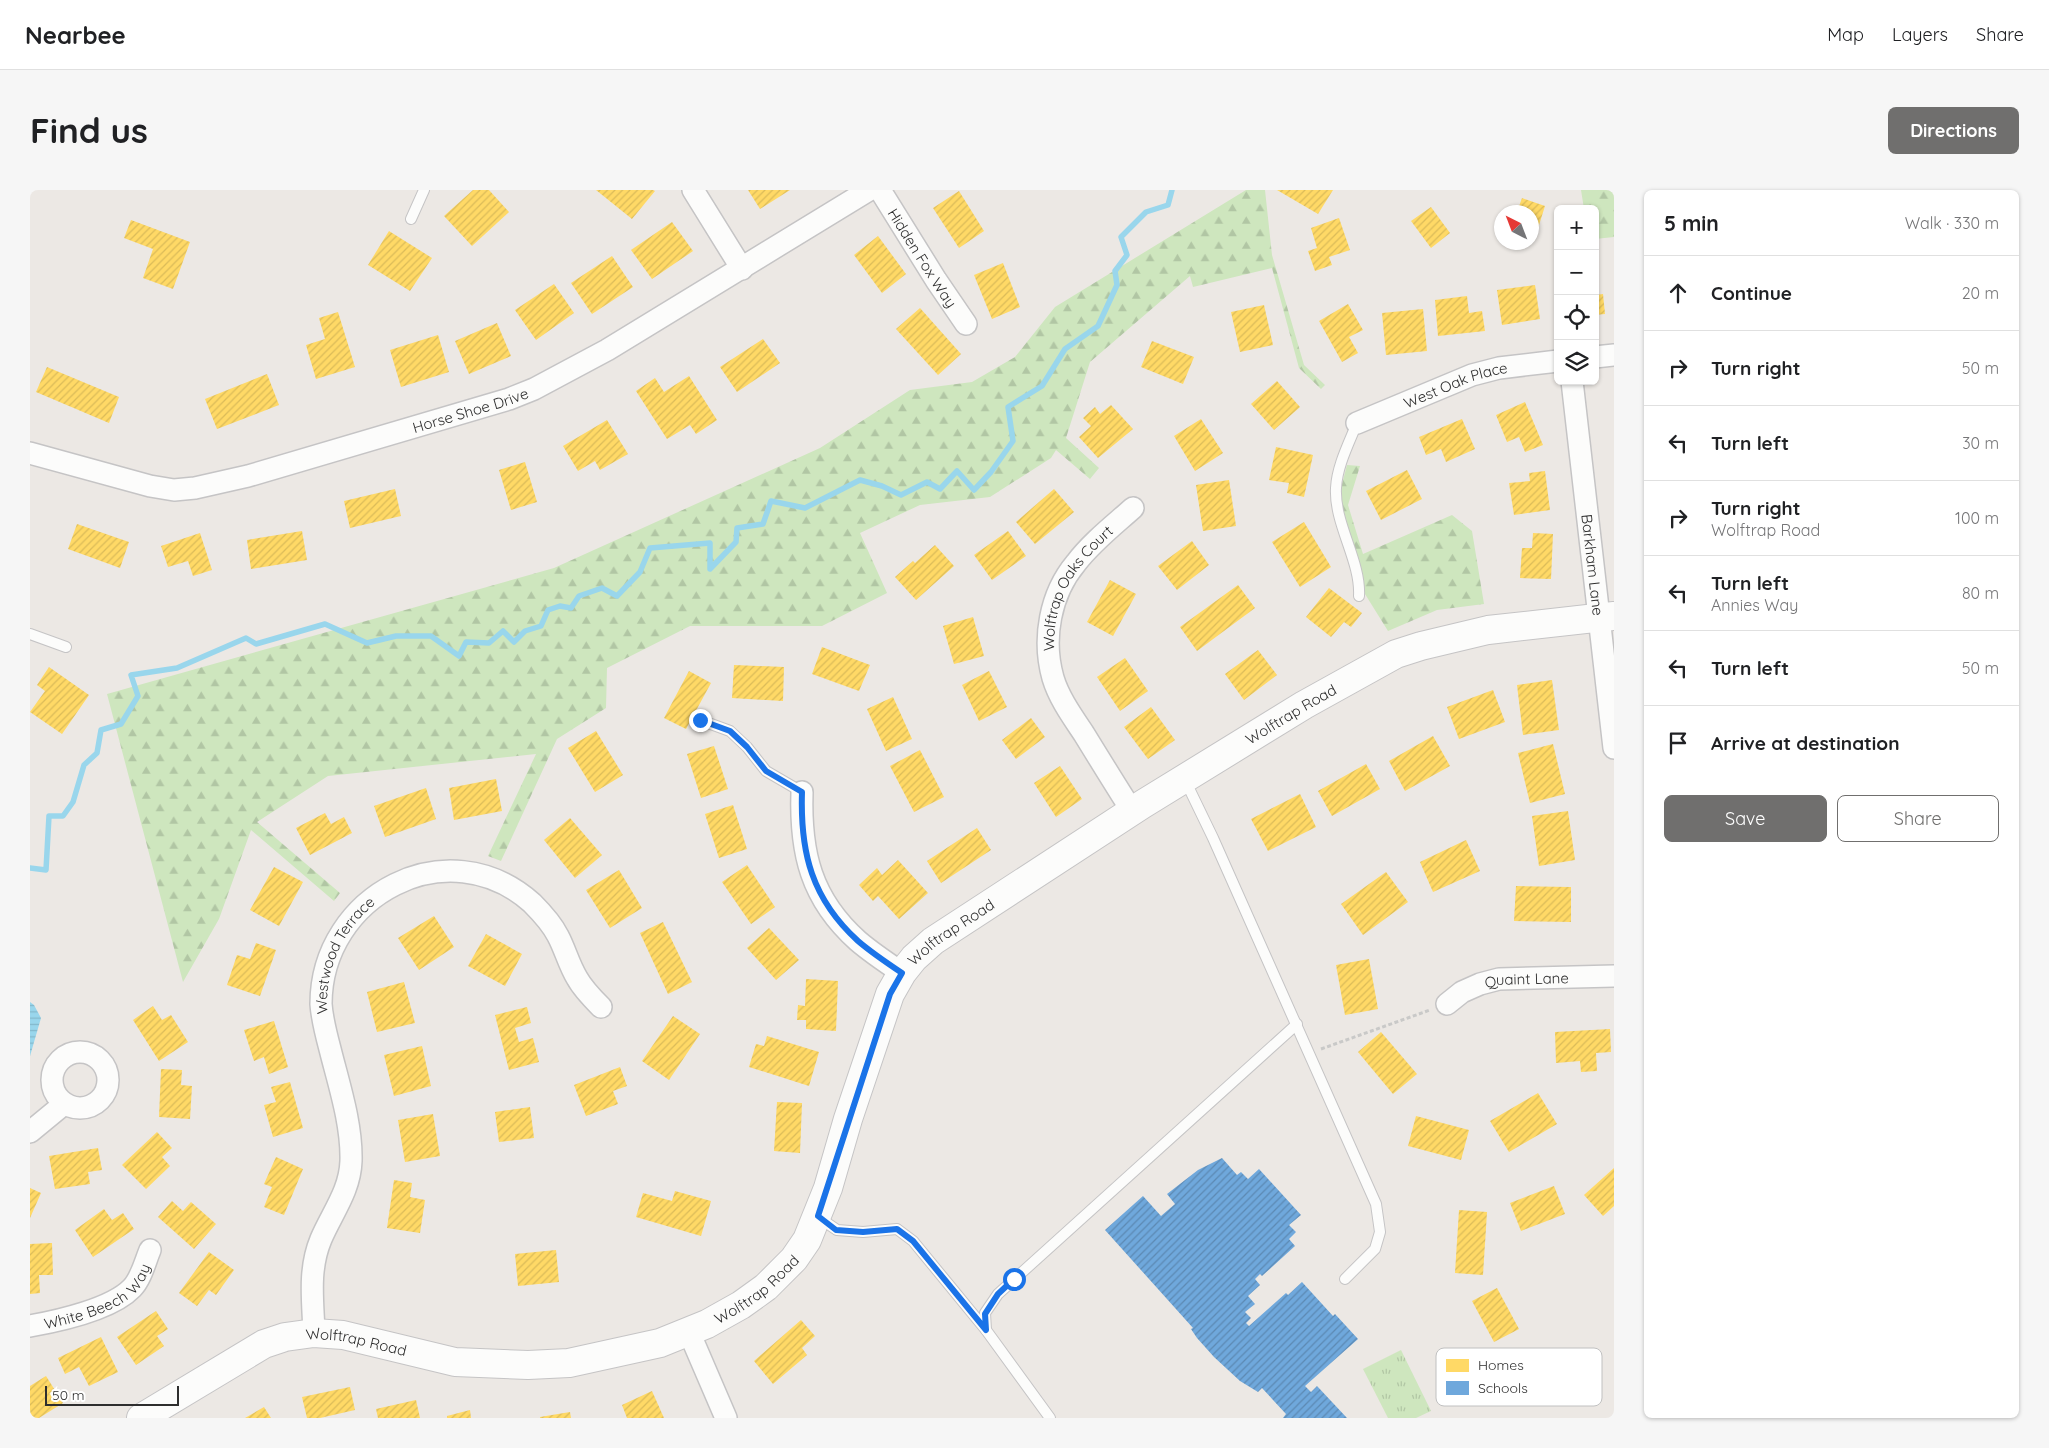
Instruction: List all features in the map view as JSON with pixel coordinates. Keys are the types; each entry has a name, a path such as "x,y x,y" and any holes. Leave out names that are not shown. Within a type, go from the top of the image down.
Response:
{"street":[{"path":"693,190 742,269"},
{"name":"Horse Shoe Drive","path":"30,453 150,486 174,490 195,488 248,476 509,399 534,389 607,350 869,190"},
{"name":"Hidden Fox Way","path":"880,190 966,324"},
{"path":"1599,357 1614,355"},
{"name":"West Oak Place","path":"1357,423 1472,375 1499,368 1554,361"},
{"name":"Barkham Lane","path":"1573,385 1607,617 1614,748"},
{"name":"Wolftrap Oaks Court","path":"1132,811 1062,699 1054,678 1049,653 1049,630 1053,608 1062,584 1081,557 1133,508"},
{"name":"Wolftrap Road","path":"141,1418 264,1344 285,1337 314,1333 343,1335 455,1362 528,1365 569,1363 660,1343 689,1332 741,1305 766,1287 794,1259 807,1240 818,1216 890,994 902,973 914,958 933,941 1132,811 1304,705 1396,654 1488,630 1607,617"},
{"path":"802,792 801,821 804,849 812,875 824,901 840,923 859,942 902,973"},
{"name":"Westwood Terrace","path":"314,1333 312,1280 314,1259 321,1239 340,1204 348,1180 351,1162 350,1139 324,1026 321,1005 322,983 327,962 336,940 349,920 369,900 389,887 410,878 433,873 455,872 476,875 498,882 519,893 550,923 558,934 576,977 589,996 601,1007"},
{"name":"Quaint Lane","path":"1447,1004 1462,992 1480,984 1499,979 1614,976"},
{"path":"30,1132 64,1104"},
{"name":"White Beech Way","path":"30,1326 82,1314 108,1304 131,1289 137,1281 150,1250"},
{"path":"689,1332 726,1418"}],"lane":[{"path":"411,218 424,190"},
{"path":"1357,423 1342,459 1336,489 1339,513 1360,584 1359,596"},
{"path":"30,634 66,648"},
{"path":"700,720 730,731 747,747 766,771 802,792"},
{"path":"1185,780 1297,1024 1376,1204 1380,1232 1375,1249 1344,1279"},
{"path":"986,1330 985,1314 998,1294 1297,1024"},
{"path":"818,1216 836,1230 863,1232 897,1229 913,1241 986,1330 1050,1418"}],"path":[{"path":"1318,1050 1377,1027 1447,1004"}],"green space":[{"path":"1246,190 1265,190 1272,255 1304,365 1325,385 1321,389 1299,368 1272,268 1193,287 1190,276 1090,362 1066,438 1099,468 1090,479 1056,450 1051,458 990,497 920,505 860,533 887,593 822,626 690,626 607,668 606,708 557,739 501,861 488,856 536,754 328,776 257,822 340,893 334,901 251,830 219,919 183,982 107,694 554,568 820,448 910,390 972,382 1015,357 1055,307"},
{"path":"1581,190 1614,190 1614,237 1599,239 1599,205 1583,205"},
{"path":"1347,465 1360,466 1348,505 1363,554 1452,515 1472,531 1484,604 1437,610 1388,631 1360,586 1337,503"},
{"path":"1401,1350 1431,1411 1416,1418 1388,1418 1363,1369"}],"water":[{"path":"30,1002 34,1005 41,1018 30,1056"}],"building: Homes":[{"path":"473,190 489,190 509,212 472,246 444,216"},
{"path":"596,190 653,190 655,191 632,219"},
{"path":"748,190 790,190 760,209"},
{"path":"1277,190 1333,190 1318,214"},
{"path":"959,191 984,231 959,248 933,208"},
{"path":"1522,198 1545,206 1539,225 1539,205 1520,205"},
{"path":"1431,207 1450,233 1431,248 1411,221"},
{"path":"1339,218 1350,250 1329,257 1332,265 1315,271 1308,251 1317,248 1311,228"},
{"path":"131,220 190,242 173,289 143,278 153,249 124,238"},
{"path":"672,222 693,251 652,279 631,250"},
{"path":"389,231 432,258 410,291 368,265"},
{"path":"878,236 906,274 882,293 854,255"},
{"path":"612,256 633,287 592,314 571,283"},
{"path":"1003,263 1020,307 992,319 974,275"},
{"path":"554,284 574,313 536,340 515,310"},
{"path":"1535,285 1540,319 1502,325 1497,290"},
{"path":"1599,294 1603,294 1605,314 1599,315"},
{"path":"1467,296 1469,313 1482,311 1485,331 1438,336 1435,300"},
{"path":"1348,304 1363,330 1349,337 1358,353 1342,362 1319,321"},
{"path":"1264,305 1273,345 1240,352 1231,312"},
{"path":"920,308 961,354 938,375 896,329"},
{"path":"1423,309 1427,351 1386,355 1382,313"},
{"path":"338,312 355,367 316,379 306,345 325,339 319,318"},
{"path":"497,323 511,356 469,374 455,341"},
{"path":"438,335 449,372 401,387 390,350"},
{"path":"763,339 780,363 737,392 720,367"},
{"path":"1152,341 1194,357 1183,384 1141,367"},
{"path":"47,367 119,397 109,423 36,392"},
{"path":"267,374 279,405 217,429 205,399"},
{"path":"689,376 717,420 696,434 690,425 667,439 636,391 655,378 664,392"},
{"path":"1277,381 1300,407 1274,430 1251,404"},
{"path":"1525,402 1543,445 1525,452 1519,437 1507,442 1496,415"},
{"path":"1111,405 1133,429 1098,458 1079,437 1091,426 1083,418 1095,407 1100,414"},
{"path":"1201,419 1223,453 1195,471 1174,436"},
{"path":"1462,419 1475,449 1446,462 1441,449 1426,455 1419,437"},
{"path":"607,420 628,454 600,470 595,461 578,471 563,446"},
{"path":"1276,447 1313,455 1304,497 1287,493 1289,483 1269,480"},
{"path":"525,462 537,502 511,510 499,470"},
{"path":"1407,470 1422,499 1381,520 1366,491"},
{"path":"1545,471 1550,510 1514,515 1509,483 1530,481 1529,473"},
{"path":"1229,480 1236,526 1203,531 1196,485"},
{"path":"395,489 401,516 350,528 344,501"},
{"path":"1054,489 1074,512 1035,544 1016,522"},
{"path":"1304,522 1331,567 1300,587 1272,542"},
{"path":"77,524 129,542 120,568 68,549"},
{"path":"302,531 307,560 251,569 247,540"},
{"path":"1008,531 1026,556 992,580 974,555"},
{"path":"200,533 212,570 193,576 188,561 168,567 161,546"},
{"path":"1533,533 1553,534 1551,579 1520,578 1522,548 1532,548"},
{"path":"1192,541 1209,565 1177,590 1158,566"},
{"path":"935,545 954,566 916,600 895,577 913,561 915,563"},
{"path":"1110,580 1136,594 1113,636 1087,622"},
{"path":"1238,585 1255,608 1197,651 1180,627"},
{"path":"1329,588 1362,613 1351,627 1344,622 1331,637 1306,617"},
{"path":"973,617 984,656 954,664 943,626"},
{"path":"822,647 870,665 859,691 812,674"},
{"path":"1258,650 1277,675 1244,700 1225,674"},
{"path":"1125,658 1148,691 1120,711 1097,677"},
{"path":"734,665 784,667 783,701 732,698"},
{"path":"49,667 89,695 62,734 30,712 45,691 37,685"},
{"path":"689,671 711,683 686,729 664,718"},
{"path":"989,671 1007,707 979,721 962,685"},
{"path":"1552,680 1559,730 1523,735 1517,685"},
{"path":"1493,690 1505,722 1459,739 1447,707"},
{"path":"893,697 912,739 886,751 867,709"},
{"path":"1151,707 1175,740 1148,759 1124,727"},
{"path":"1031,718 1045,737 1016,759 1002,740"},
{"path":"596,731 623,775 595,792 568,748"},
{"path":"1433,736 1450,766 1405,791 1389,761"},
{"path":"1553,744 1565,794 1530,803 1518,753"},
{"path":"714,746 728,789 701,798 687,754"},
{"path":"920,750 944,797 914,812 890,766"},
{"path":"1366,764 1380,789 1332,816 1318,791"},
{"path":"1060,766 1082,799 1056,817 1034,783"},
{"path":"496,779 502,811 454,820 449,788"},
{"path":"426,788 436,819 385,837 374,806"},
{"path":"1300,794 1316,827 1268,851 1251,819"},
{"path":"733,805 747,849 719,858 705,814"},
{"path":"1568,811 1575,860 1539,866 1532,816"},
{"path":"325,813 331,824 344,817 352,833 310,855 296,828"},
{"path":"570,818 602,855 575,878 544,840"},
{"path":"977,828 991,850 941,883 927,861"},
{"path":"1466,840 1480,871 1433,892 1420,862"},
{"path":"898,860 928,893 899,919 878,896 873,901 859,885 877,868 882,875"},
{"path":"747,865 775,907 751,924 722,882"},
{"path":"274,867 303,882 279,926 250,910"},
{"path":"619,870 642,908 610,928 586,890"},
{"path":"1386,872 1408,902 1363,935 1341,904"},
{"path":"1516,886 1571,887 1571,922 1514,921"},
{"path":"434,916 454,947 419,970 398,938"},
{"path":"663,922 692,982 668,994 640,933"},
{"path":"769,928 799,960 776,980 747,948"},
{"path":"486,934 522,954 505,986 468,966"},
{"path":"256,943 276,950 260,996 227,985 237,955 250,959"},
{"path":"1369,959 1378,1009 1345,1015 1336,965"},
{"path":"806,979 838,981 836,1031 806,1029 806,1020 797,1020 798,1005 805,1006"},
{"path":"404,982 415,1023 377,1032 367,992"},
{"path":"153,1006 162,1020 171,1015 188,1042 159,1061 133,1020"},
{"path":"527,1007 531,1023 515,1028 519,1042 533,1038 539,1062 509,1070 495,1015"},
{"path":"673,1016 700,1034 669,1080 642,1061"},
{"path":"274,1021 288,1067 269,1074 264,1057 254,1061 244,1030"},
{"path":"1610,1029 1611,1052 1596,1053 1597,1071 1581,1072 1580,1061 1556,1063 1555,1032"},
{"path":"1381,1032 1417,1074 1393,1094 1358,1052"},
{"path":"767,1036 819,1052 809,1086 749,1067 756,1044 764,1046"},
{"path":"422,1046 431,1086 394,1096 384,1055"},
{"path":"620,1067 627,1086 613,1091 618,1104 586,1116 574,1085"},
{"path":"161,1069 182,1070 181,1085 192,1086 190,1119 159,1117"},
{"path":"290,1082 303,1128 273,1137 264,1105 276,1102 271,1087"},
{"path":"1538,1093 1557,1124 1509,1152 1490,1121"},
{"path":"777,1102 802,1103 800,1153 774,1151"},
{"path":"530,1107 534,1138 499,1142 495,1112"},
{"path":"433,1114 440,1156 405,1162 398,1120"},
{"path":"1416,1116 1469,1130 1461,1160 1408,1146"},
{"path":"157,1132 172,1148 162,1157 170,1166 146,1189 122,1165"},
{"path":"98,1148 102,1170 88,1172 90,1184 55,1189 49,1156"},
{"path":"276,1157 303,1169 284,1215 264,1207 272,1187 264,1184"},
{"path":"1614,1168 1614,1206 1603,1216 1584,1195"},
{"path":"394,1180 412,1183 410,1197 425,1200 420,1233 387,1228"},
{"path":"1554,1186 1565,1214 1521,1231 1510,1203"},
{"path":"30,1188 41,1193 30,1218"},
{"path":"675,1191 711,1201 701,1236 636,1217 643,1193 672,1201"},
{"path":"172,1201 183,1211 191,1202 216,1224 194,1249 158,1217"},
{"path":"104,1209 112,1220 123,1213 134,1229 93,1257 75,1230"},
{"path":"1459,1210 1487,1212 1483,1275 1455,1273"},
{"path":"52,1243 53,1275 39,1275 40,1293 30,1294 30,1244"},
{"path":"556,1250 559,1282 518,1286 515,1254"},
{"path":"209,1252 234,1270 216,1295 209,1290 197,1306 179,1293"},
{"path":"1497,1288 1519,1329 1494,1342 1472,1301"},
{"path":"156,1311 168,1329 157,1336 164,1346 136,1365 117,1337"},
{"path":"801,1320 815,1336 802,1348 807,1355 773,1384 754,1361"},
{"path":"101,1337 118,1372 89,1386 79,1367 65,1374 58,1358"},
{"path":"46,1376 63,1403 39,1418 30,1418 30,1386"},
{"path":"350,1387 355,1410 320,1418 307,1418 302,1397"},
{"path":"652,1391 664,1418 627,1418 622,1405"},
{"path":"416,1400 420,1418 378,1418 376,1409"},
{"path":"264,1407 271,1418 245,1418"},
{"path":"470,1410 471,1418 447,1418 447,1416"},
{"path":"570,1412 571,1418 540,1418 540,1417"}],"building: Schools":[{"path":"1222,1158 1237,1175 1241,1172 1248,1179 1259,1169 1301,1215 1289,1225 1296,1232 1289,1239 1295,1246 1262,1276 1260,1274 1255,1279 1260,1285 1248,1296 1255,1304 1245,1312 1251,1318 1246,1323 1249,1326 1286,1293 1288,1295 1302,1282 1333,1316 1335,1314 1358,1339 1305,1386 1311,1392 1317,1386 1347,1418 1283,1418 1286,1414 1262,1388 1258,1392 1240,1381 1214,1357 1197,1338 1191,1329 1193,1328 1105,1230 1143,1196 1161,1216 1175,1204 1167,1194 1198,1170"}],"waterway":[{"path":"30,868 46,870 49,816 63,816 73,802 84,765 97,753 101,730 121,724 138,696 131,675 177,668 246,638 256,644 325,624 367,643 396,636 431,636 459,656 466,642 489,643 503,631 514,642 525,631 541,626 548,610 560,606 571,608 579,596 602,588 617,596 640,572 650,548 710,543 710,569 736,542 737,528 763,524 771,501 805,508 860,480 882,486 901,495 927,482 940,489 957,471 974,490 991,472 1013,441 1008,407 1042,386 1065,349 1098,326 1117,285 1115,271 1127,255 1121,237 1146,212 1168,205 1172,190"}],"route":[{"path":"700,720 730,731 747,747 766,771 802,792 801,821 804,849 812,875 824,901 840,923 859,942 902,973 890,994 818,1216 836,1230 863,1232 897,1229 913,1241 923,1256 986,1330 985,1314 998,1294 1014,1279"}]}
